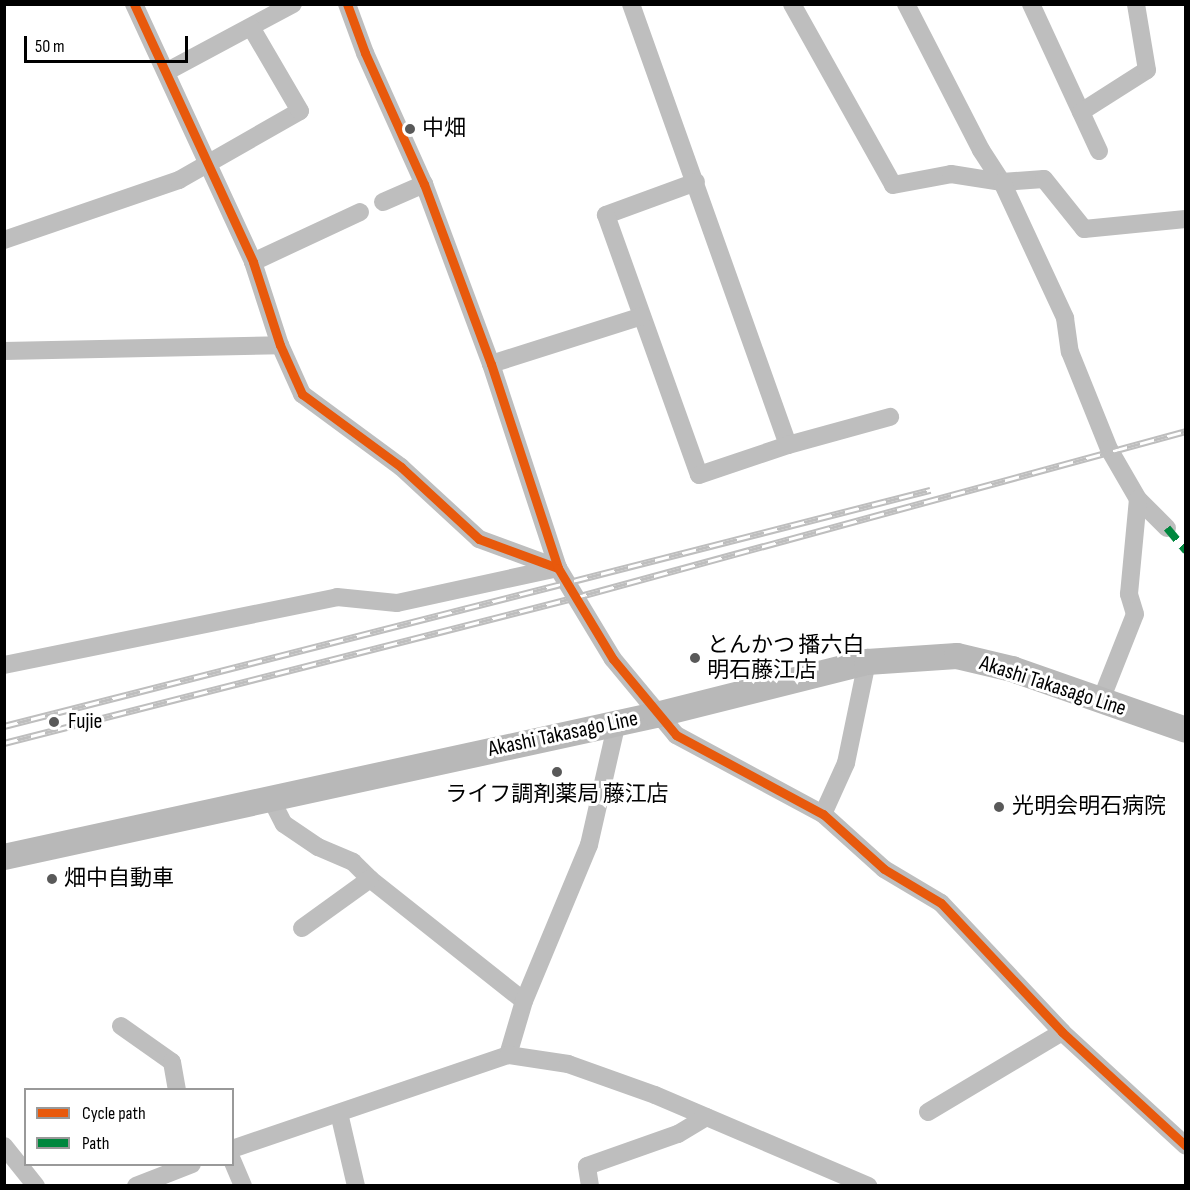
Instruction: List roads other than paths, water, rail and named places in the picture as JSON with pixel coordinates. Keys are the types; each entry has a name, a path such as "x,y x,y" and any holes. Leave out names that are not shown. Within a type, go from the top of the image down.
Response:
{"main road":[{"name":"Akashi Takasago Line","path":"4,856 656,715 867,662 957,656 1012,669 1185,730"}],"street":[{"path":"134,4 253,262 280,345 302,394 401,467 479,539 558,568"},
{"path":"166,72 293,4"},
{"path":"347,4 365,53 424,184 491,364 558,568 613,659 656,715 676,735 823,814 884,869 940,903 1062,1032 1185,1146"},
{"path":"631,4 788,445"},
{"path":"792,4 893,185 951,174 1002,182 1044,179 1084,229 1185,219"},
{"path":"906,4 981,150 1002,182 1065,318 1070,352 1109,449 1138,499 1167,528"},
{"path":"1031,4 1099,151"},
{"path":"1081,112 1147,70 1136,4"},
{"path":"4,240 209,166 300,111 251,27"},
{"path":"696,182 606,215 699,475 788,445 890,417"},
{"path":"383,202 424,184"},
{"path":"253,262 360,212"},
{"path":"491,364 642,316"},
{"path":"4,351 280,345"},
{"path":"1101,700 1135,614 1129,594 1138,499"},
{"path":"4,664 338,597 397,603 558,568"},
{"path":"823,814 846,764 867,662"},
{"path":"508,1055 524,1001 590,845 617,722"},
{"path":"270,797 284,824 318,847 353,862 370,879 524,1001"},
{"path":"302,928 370,879"},
{"path":"121,1026 172,1062 177,1088"},
{"path":"928,1112 1062,1032"},
{"path":"234,1148 508,1055 568,1064 706,1117 868,1185"},
{"path":"339,1113 357,1185"},
{"path":"590,1185 587,1166 678,1134 706,1117"},
{"path":"4,1146 36,1185"},
{"path":"234,1165 243,1185"},
{"path":"136,1185 187,1166"}],"railway":[{"path":"4,743 573,598 1186,431"},
{"path":"4,726 930,490"}],"place":[{"name":"中畑","path":"410,129"},
{"name":"とんかつ 播六白 明石藤江店","path":"695,658"},
{"name":"Fujie","path":"54,722"},
{"name":"ライフ調剤薬局 藤江店","path":"557,772"},
{"name":"光明会明石病院","path":"999,807"},
{"name":"畑中自動車","path":"52,879"}]}
